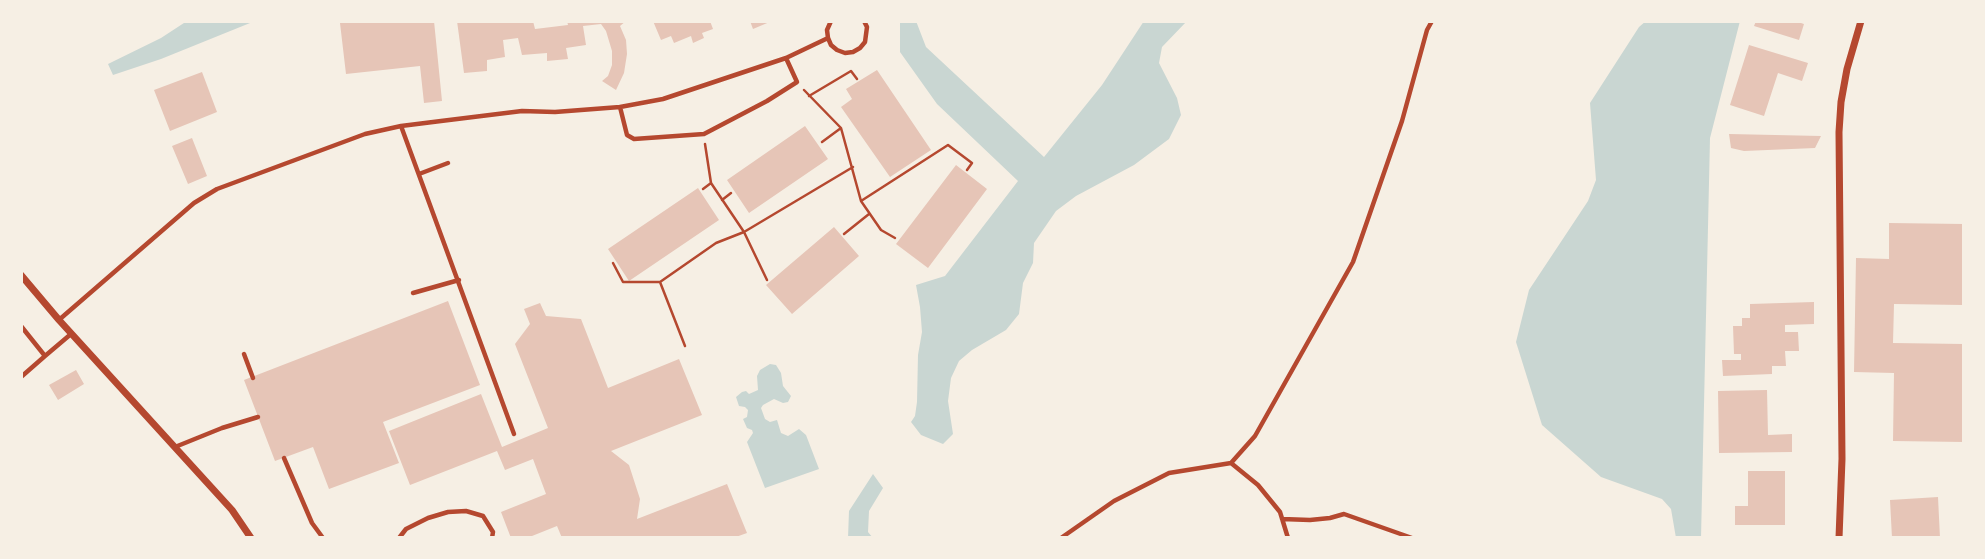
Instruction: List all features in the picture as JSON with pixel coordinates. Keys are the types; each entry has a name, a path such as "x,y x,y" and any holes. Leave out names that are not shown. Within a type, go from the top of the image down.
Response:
{"street":[{"path":"1839,538 1842,459 1840,102 1861,21"},
{"path":"21,275 71,334 232,510 251,538"}],"lane":[{"path":"831,21 827,30 831,45 845,53 853,52 865,42 865,21"},
{"path":"1061,538 1114,501 1169,473 1231,463 1255,436 1353,262 1398,134 1427,30 1432,21"},
{"path":"59,320 171,221 217,189 365,134 401,126 522,111 620,107 663,99 786,58 828,38"},
{"path":"620,107 628,135 634,139 704,134 797,82 786,58"},
{"path":"401,126 514,434"},
{"path":"419,174 448,163"},
{"path":"413,293 459,280"},
{"path":"21,326 46,356"},
{"path":"21,377 71,334"},
{"path":"244,354 253,377"},
{"path":"174,447 258,417"},
{"path":"284,458 308,514 323,538"},
{"path":"1231,463 1258,485 1280,512 1288,538"},
{"path":"399,538 406,529 428,518 466,510 483,516 493,532 492,538"},
{"path":"1282,519 1320,519 1344,514 1412,538"}],"path":[{"path":"809,96 851,71 857,79"},
{"path":"797,82 841,128 861,201 881,229 895,238"},
{"path":"822,142 841,128"},
{"path":"704,134 710,183 744,232 768,280"},
{"path":"861,201 911,166 948,145 972,163 967,170"},
{"path":"613,263 623,282 660,282 716,243 744,232 853,167"},
{"path":"703,189 710,183"},
{"path":"722,200 731,193"},
{"path":"844,234 870,214"},
{"path":"660,282 685,346"}],"shaded area":[{"path":"187,21 255,21 161,59 113,75 108,64 161,38"},
{"path":"900,21 916,21 926,47 1044,157 1102,85 1144,21 1187,21 1162,47 1159,63 1177,98 1181,115 1169,139 1134,165 1076,196 1056,211 1034,243 1033,263 1023,283 1019,314 1006,330 959,361 951,378 948,401 953,434 943,444 921,435 911,422 915,416 917,402 918,355 922,332 916,285 945,276 1018,181 937,104 900,52"},
{"path":"1646,21 1740,21 1710,138 1701,538 1676,538 1671,509 1662,499 1601,477 1542,425 1516,342 1529,290 1588,201 1596,180 1590,103 1639,27"},
{"path":"770,364 776,365 781,373 783,386 791,396 788,402 774,399 763,405 761,408 765,419 770,422 777,420 781,433 788,436 799,429 806,435 819,469 765,488 747,442 753,433 743,419 747,417 748,410 739,406 736,397 742,392 749,394 758,390 757,376 760,370"},
{"path":"873,474 883,488 869,511 868,532 873,538 848,538 849,511"}],"building":[{"path":"434,21 442,101 424,103 420,66 346,74 340,23"},
{"path":"457,21 533,21 535,29 568,25 567,21 626,21 620,26 626,40 624,73 616,90 602,81 608,76 612,65 612,51 601,24 583,26 586,45 566,48 568,59 547,61 547,53 522,55 518,38 503,40 505,57 487,60 487,71 464,73"},
{"path":"653,21 710,21 713,29 702,33 704,38 693,43 691,36 674,43 671,36 661,40"},
{"path":"750,21 772,21 753,29"},
{"path":"1756,21 1795,21 1804,24 1799,40 1754,26"},
{"path":"1749,45 1808,63 1802,81 1778,73 1764,116 1730,105"},
{"path":"877,70 931,150 890,177 841,107 852,99 846,89"},
{"path":"202,72 217,112 170,131 154,90"},
{"path":"805,126 828,159 749,213 727,180"},
{"path":"1729,134 1821,136 1815,148 1744,151 1731,148"},
{"path":"192,138 207,176 188,184 172,146"},
{"path":"956,165 987,189 928,268 896,244"},
{"path":"698,188 719,220 629,281 608,249"},
{"path":"1889,223 1964,224 1964,305 1894,304 1893,343 1964,344 1964,442 1893,441 1894,373 1854,372 1856,258 1889,259"},
{"path":"834,227 859,256 792,314 766,285"},
{"path":"448,301 480,385 383,422 399,463 329,489 313,447 275,461 244,380"},
{"path":"1814,302 1814,324 1785,325 1785,332 1798,332 1799,351 1785,351 1786,366 1772,366 1772,374 1723,376 1722,360 1741,360 1741,354 1734,354 1733,326 1742,326 1742,318 1750,318 1750,304"},
{"path":"540,303 546,316 581,319 608,388 679,359 702,415 611,451 629,465 640,499 637,519 727,484 747,533 733,538 562,538 557,526 527,538 511,538 501,512 546,494 533,459 505,470 497,451 410,485 389,431 481,394 502,447 548,428 515,344 530,324 524,309"},
{"path":"76,370 84,384 58,400 49,385"},
{"path":"1767,390 1768,435 1792,434 1792,452 1719,453 1718,391"},
{"path":"1748,471 1785,471 1785,525 1735,525 1735,506 1748,506"},
{"path":"1938,497 1940,538 1892,538 1890,500"}]}
